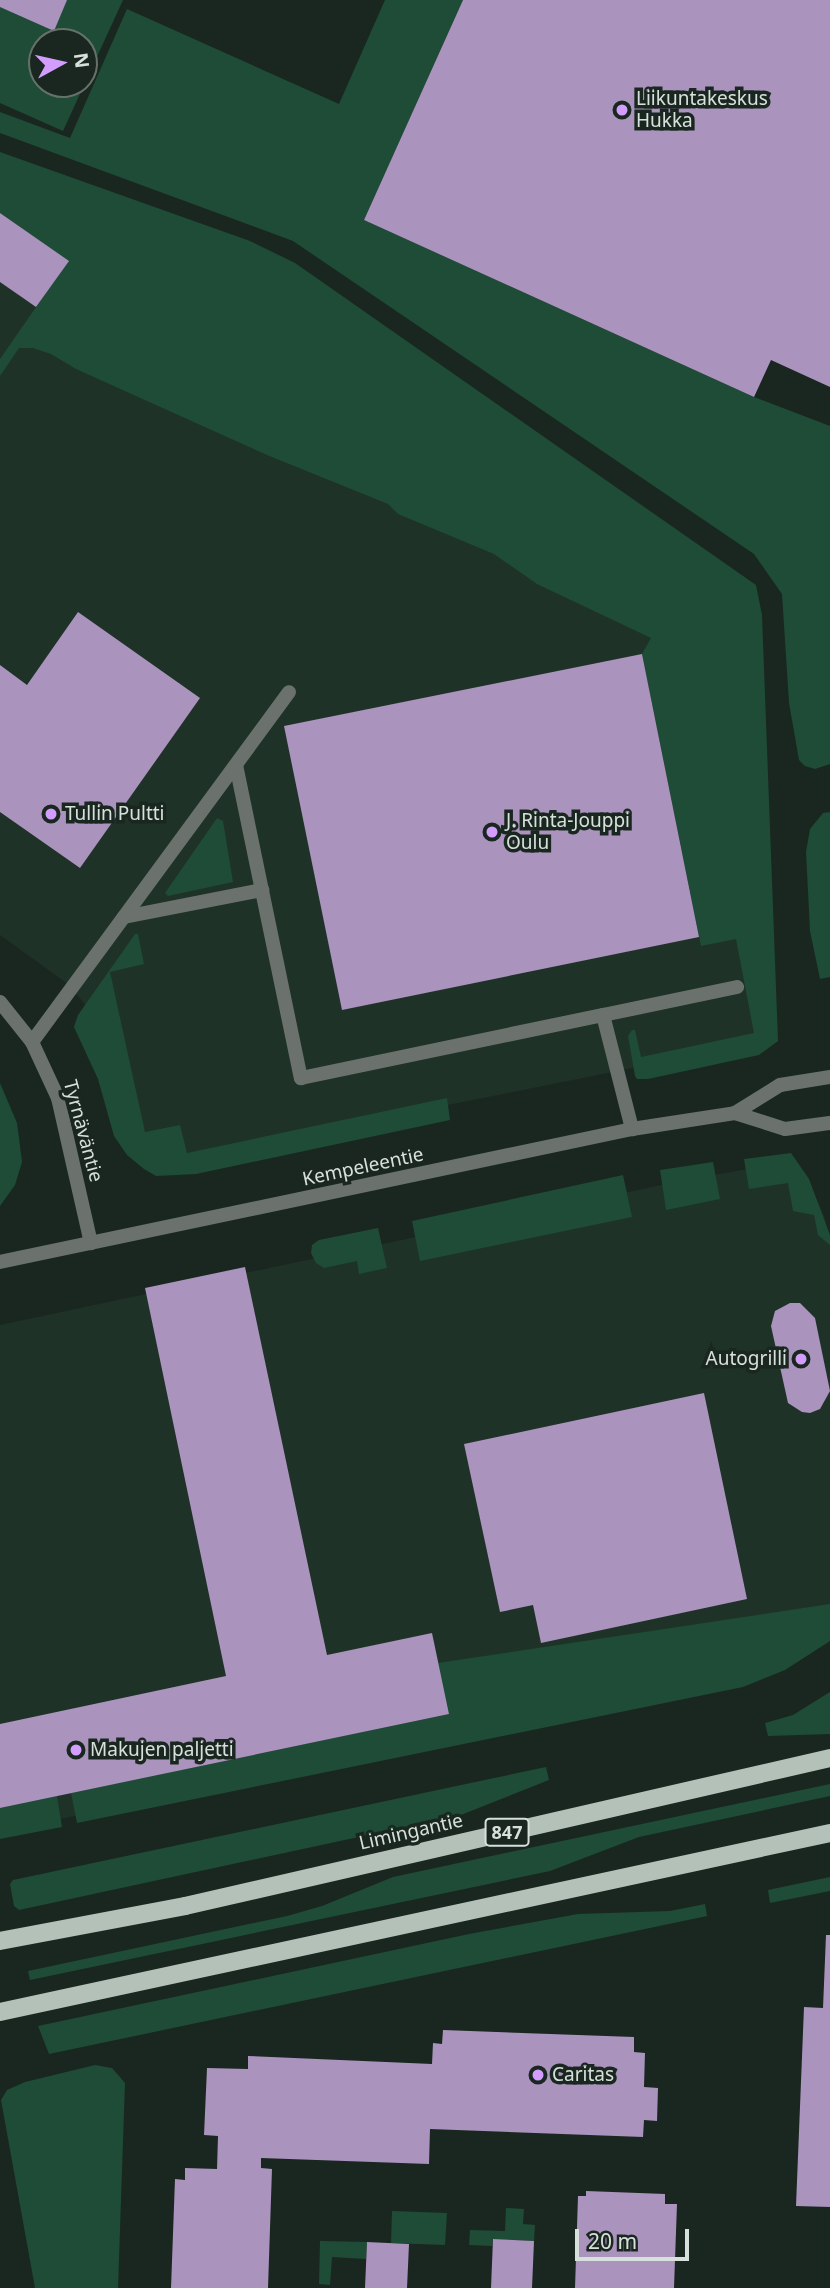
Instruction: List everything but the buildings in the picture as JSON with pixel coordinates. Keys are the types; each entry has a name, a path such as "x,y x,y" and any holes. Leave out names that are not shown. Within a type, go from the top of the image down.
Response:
{"main road":[{"name":"Limingantie","path":"0,1941 185,1906 830,1758"},
{"path":"0,2012 830,1833"}],"street":[{"path":"32,1042 289,692"},
{"path":"236,765 301,1078 737,987"},
{"path":"124,917 262,890"},
{"name":"Tyrnäväntie","path":"0,1002 32,1042 58,1098 91,1242"},
{"path":"603,1015 632,1129"},
{"name":"Kempeleentie","path":"0,1262 632,1129 735,1113 780,1085 830,1077"},
{"name":"Kempeleentie","path":"735,1113 785,1129 830,1123"}],"shaded area":[{"path":"0,213 69,261 17,335 685,602 772,1040 158,1163 99,1021 68,984 0,935"},
{"path":"788,1162 815,1196 824,1216 830,1244 830,1614 465,1732 0,1832 0,1325 690,1179"}],"green space":[{"path":"0,0 123,0 98,55 98,28 28,28 28,98 78,98 63,131 0,103"},
{"path":"385,0 463,0 364,220 754,397 830,426 830,764 815,769 805,766 799,760 789,703 782,594 754,554 293,241 0,133 0,112 70,138 88,98 98,98 98,75 127,9 339,104"},
{"path":"0,152 250,241 295,263 756,585 762,615 778,1041 759,1055 648,1079 637,1079 635,1076 628,1036 632,1030 635,1030 641,1057 754,1033 736,939 701,946 642,654 651,638 537,584 494,554 398,514 388,504 267,455 76,369 51,354 33,348 19,348 0,376 0,359 68,261 0,213"},
{"path":"830,812 830,977 820,979 810,931 806,852 810,829 823,813"},
{"path":"217,818 223,821 233,882 168,896 165,893"},
{"path":"135,934 138,934 144,964 110,972 145,1132 180,1125 187,1153 447,1098 450,1120 196,1174 156,1176 144,1169 127,1155 114,1136 98,1079 74,1027 78,1015"},
{"path":"0,1083 17,1123 22,1162 15,1185 0,1206"},
{"path":"791,1153 809,1179 830,1235 830,1245 818,1235 814,1215 793,1211 788,1183 749,1189 744,1159"},
{"path":"713,1162 720,1199 666,1210 660,1170"},
{"path":"623,1175 632,1217 420,1261 412,1221"},
{"path":"378,1228 387,1268 359,1274 357,1261 324,1268 316,1263 311,1253 312,1245 319,1240"},
{"path":"830,1604 830,1641 785,1670 743,1687 77,1823 71,1793 449,1714 438,1663"},
{"path":"830,1692 830,1734 768,1736 765,1723 793,1715"},
{"path":"546,1767 549,1780 461,1815 19,1910 14,1906 10,1884 13,1880"},
{"path":"830,1784 830,1796 639,1837 550,1871 30,1980 28,1971 287,1916 322,1906 393,1877"},
{"path":"57,1796 62,1827 0,1839 0,1808"},
{"path":"830,1877 830,1891 770,1903 768,1890"},
{"path":"705,1904 707,1916 49,2054 38,2026 469,1934 578,1914 670,1911"},
{"path":"95,2065 112,2068 125,2083 118,2288 35,2288 1,2100 7,2090 25,2082"},
{"path":"506,2208 524,2209 523,2224 535,2225 534,2241 493,2239 492,2246 469,2245 470,2230 505,2231"},
{"path":"392,2211 447,2213 445,2245 391,2243"},
{"path":"320,2241 367,2242 366,2259 332,2257 330,2285 319,2284"}],"place":[{"name":"Liikuntakeskus Hukka","path":"622,110"},
{"name":"Tullin Pultti","path":"51,814"},
{"name":"J. Rinta-Jouppi Oulu","path":"492,832"},
{"name":"Autogrilli","path":"801,1359"},
{"name":"Makujen paljetti","path":"76,1750"},
{"name":"Caritas","path":"538,2075"}]}
